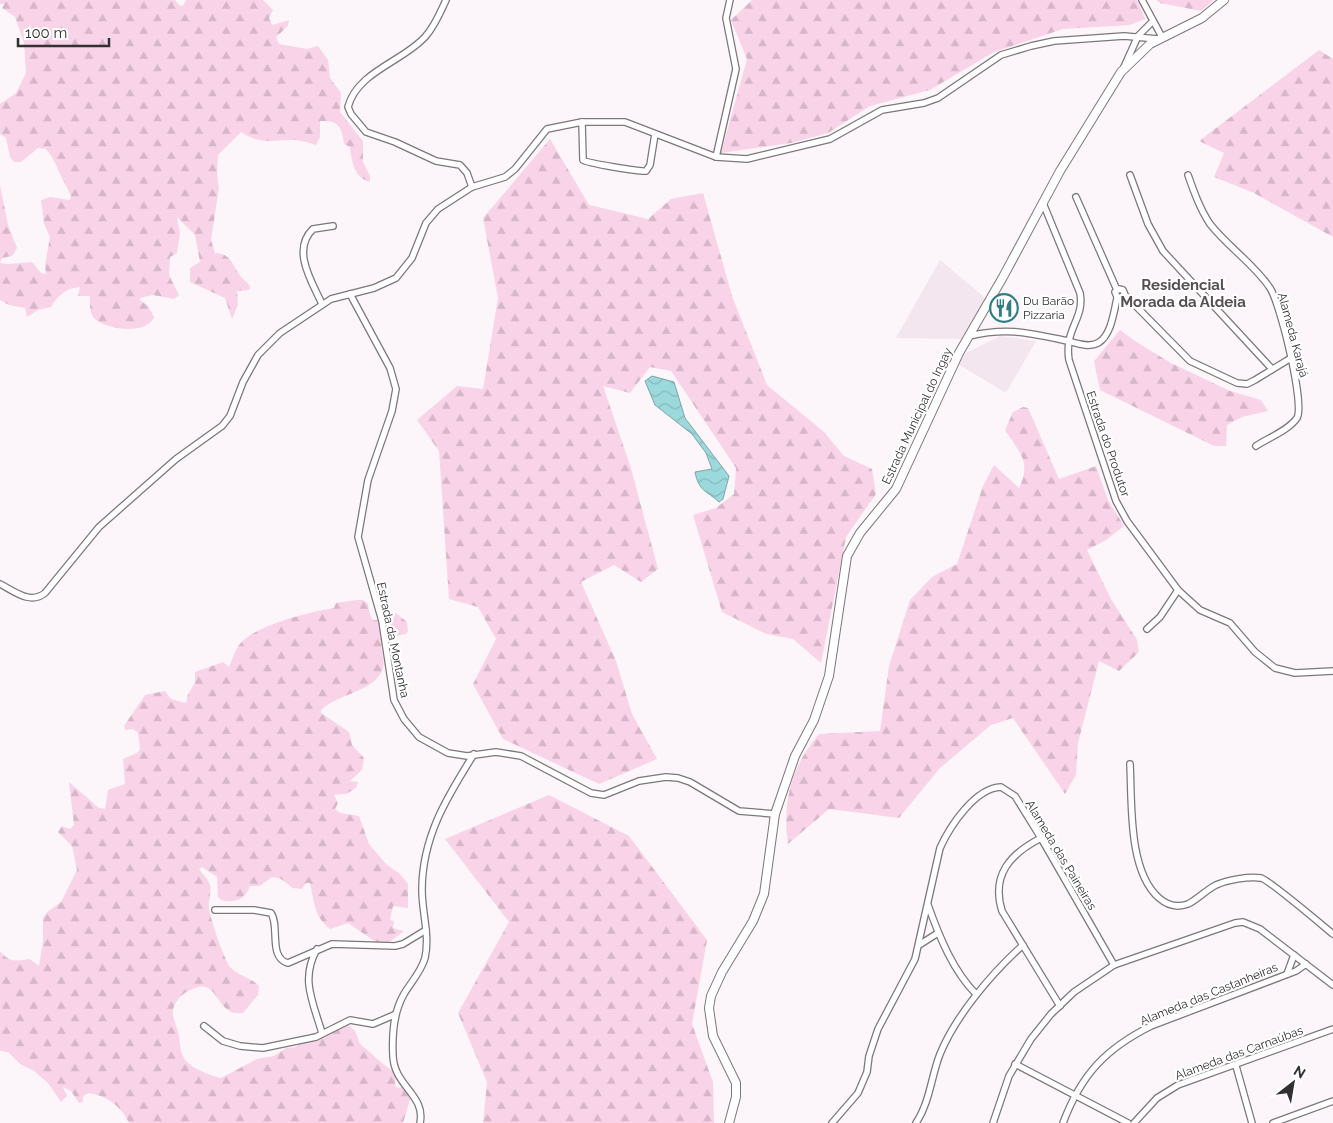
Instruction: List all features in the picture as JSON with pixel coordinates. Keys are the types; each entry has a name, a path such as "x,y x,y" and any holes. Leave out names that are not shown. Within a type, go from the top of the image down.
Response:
{"street":[{"path":"446,0 436,21 424,38 363,82 353,94 348,107 351,114 366,132 395,142 436,161 460,165 468,173 472,186"},
{"path":"716,157 736,69 726,18 730,0"},
{"path":"0,584 24,597 39,597 45,593 99,527 176,460 222,426 230,416 242,382 258,355 280,333 322,304 374,288 396,278 412,258 430,216 449,200 472,186 505,177 547,129 582,122 625,122 716,157 747,158 830,139 882,110 924,103 938,98 1001,55 1031,46 1080,39 1138,36 1160,38 1142,0"},
{"name":"Estrada Municipal do Ingay","path":"1121,72 1160,38 1202,18 1224,0"},
{"name":"Estrada Municipal do Ingay","path":"729,1123 736,1097 736,1083 713,1036 710,1008 712,996 719,978 761,904 767,884 776,814 795,756 814,720 829,676 842,576 847,556 860,533 896,489 950,371 969,336 1043,203 1121,72 1138,36 1153,21"},
{"path":"582,122 581,151 583,160 588,164 606,164 646,171 650,165 655,134"},
{"path":"1130,175 1148,224 1163,251 1272,369"},
{"name":"Alameda Karajá","path":"1188,175 1197,200 1210,223 1271,289 1291,358 1300,406 1298,416 1292,423 1256,446"},
{"path":"969,336 994,330 1010,330 1093,345 1100,342 1110,326 1117,298 1115,294 1117,290 1076,197"},
{"name":"Estrada do Produtor","path":"1043,203 1080,293 1082,303 1068,341 1069,360 1116,501 1127,522 1178,590 1200,610 1230,623 1254,652 1275,668 1295,673 1333,671"},
{"path":"322,304 304,259 304,240 313,229 333,226"},
{"path":"1117,290 1124,290 1125,295 1182,354 1201,368 1242,384 1255,380 1291,358"},
{"name":"Estrada da Montanha","path":"350,294 390,368 396,389 392,410 368,480 358,537 382,621 394,700 404,719 426,741 448,753 458,756 496,752 521,756 582,790 599,795 610,794 639,781 666,777 678,778 690,782 739,811 776,814"},
{"path":"1117,298 1122,299 1125,295"},
{"path":"1147,629 1160,617 1178,590"},
{"path":"420,1123 422,1112 419,1103 400,1081 395,1070 393,1059 394,1015 405,992 422,965 426,930 422,886 432,833 442,807 474,754"},
{"path":"1130,764 1133,826 1141,870 1149,888 1163,901 1172,905 1182,905 1226,882 1261,878 1274,885 1290,901 1333,934"},
{"name":"Alameda das Paineiras","path":"835,1122 864,1083 878,1029 903,984 919,945 940,848 958,818 995,787 1008,790 1041,838 1114,965"},
{"path":"1041,838 1028,844 1010,860 999,883 999,900 1002,911 1060,1006"},
{"path":"928,905 938,933 968,986 976,994"},
{"path":"215,910 254,910 271,913 278,955 284,962 292,963 317,949 342,943 395,946 404,944 426,930"},
{"path":"924,923 934,921"},
{"path":"993,1123 1015,1064 1042,1024 1074,992 1114,965 1235,923 1250,924 1270,935 1333,985"},
{"path":"919,945 938,933"},
{"path":"916,1123 928,1098 942,1049 976,994 1001,965 1023,945"},
{"path":"317,949 309,963 308,980 322,1033"},
{"name":"Alameda das Castanheiras","path":"1287,974 1294,955"},
{"name":"Alameda das Castanheiras","path":"1063,1123 1074,1094 1103,1057 1129,1037 1151,1026 1296,971 1306,964"},
{"path":"204,1026 224,1041 250,1048 289,1044 322,1033 350,1020 373,1024 394,1015"},
{"name":"Alameda das Carnaúbas","path":"1134,1123 1146,1108 1167,1091 1333,1029"},
{"path":"1015,1064 1128,1123"},
{"path":"1236,1066 1252,1123"},
{"path":"1273,1123 1333,1101"}],"shaded area":[{"path":"940,260 983,296 985,301 961,339 896,338"},
{"path":"1000,336 1036,341 1006,393 958,364 966,353"}],"green space":[{"path":"0,0 175,0 179,5 183,6 186,0 263,0 273,10 269,18 272,25 289,20 288,26 276,37 279,44 307,49 318,46 328,60 330,78 341,93 340,112 363,141 363,162 370,176 370,182 360,177 357,173 353,164 350,147 344,144 342,133 335,123 320,121 320,137 316,145 296,140 268,141 255,139 241,132 218,155 217,175 219,188 211,240 215,253 228,257 241,277 250,286 249,290 237,291 238,305 232,319 225,298 190,282 190,268 200,262 195,235 177,217 180,233 177,253 170,257 169,275 179,295 174,299 153,295 140,298 148,306 154,317 150,323 126,329 101,323 92,314 90,296 78,296 80,287 67,291 51,307 38,310 27,317 25,308 9,305 0,300 0,263 32,262 41,273 46,274 45,265 50,237 44,224 41,200 50,197 70,200 71,196 52,157 46,149 38,148 21,162 14,162 10,157 6,138 0,134 0,104 16,93 26,73 24,43 15,17 2,8 4,4 0,4"},
{"path":"752,0 1137,0 1145,19 1130,25 1063,29 994,52 930,90 870,106 828,133 791,143 721,153 747,59 731,20"},
{"path":"1156,0 1214,0 1201,11 1160,3"},
{"path":"1319,50 1333,59 1333,237 1254,193 1214,177 1224,153 1199,141"},
{"path":"550,139 589,205 648,219 671,199 703,193 732,296 767,385 824,432 844,456 872,469 876,494 846,537 821,663 793,639 766,634 722,612 693,515 716,508 734,494 736,468 671,371 650,367 630,393 603,386 630,465 658,569 641,582 614,565 581,582 616,661 632,714 657,759 599,784 503,739 473,684 496,639 478,607 449,599 439,451 417,420 457,386 483,389 498,298 483,218"},
{"path":"0,185 8,225 17,248 12,256 2,258 0,263"},
{"path":"1120,330 1171,363 1230,391 1261,400 1268,411 1242,417 1227,425 1226,446 1214,446 1100,390 1094,361"},
{"path":"1023,407 1028,408 1059,479 1096,466 1108,500 1124,526 1106,540 1087,550 1111,599 1137,640 1139,652 1119,671 1099,661 1078,743 1076,775 1065,794 1013,718 991,725 940,768 899,818 829,809 788,844 786,814 788,799 795,772 809,746 819,734 880,731 889,666 910,600 932,577 957,564 983,486 994,465 1019,488 1023,479 1024,464 1019,451 1005,430 1013,412"},
{"path":"363,600 368,604 369,613 374,620 396,613 407,622 408,631 406,634 395,636 391,640 391,676 381,644 383,668 379,676 365,687 328,705 321,710 321,713 349,732 352,745 364,758 362,770 350,781 358,782 356,788 346,794 334,795 338,803 335,809 340,813 359,816 369,844 386,864 400,874 408,884 408,908 393,906 390,920 394,921 393,928 404,931 383,947 348,923 330,929 318,914 310,883 306,883 302,889 292,888 284,881 272,877 260,886 250,886 246,894 235,901 221,900 218,897 217,877 202,867 199,869 209,883 210,913 224,956 230,967 259,986 258,995 243,1013 234,1013 223,1005 211,990 205,987 198,987 189,990 178,1000 175,1004 173,1016 181,1050 187,1062 206,1073 221,1078 257,1059 274,1056 286,1048 296,1047 315,1035 348,1024 355,1031 360,1044 396,1073 395,1086 399,1088 403,1086 411,1096 403,1123 129,1123 118,1107 96,1094 89,1093 83,1096 83,1102 79,1103 71,1091 63,1087 67,1096 61,1102 48,1083 34,1071 20,1064 8,1052 0,1051 0,951 7,958 17,961 30,959 39,966 43,941 43,918 47,912 61,902 77,870 72,846 58,832 62,826 70,829 74,825 69,782 99,808 105,809 108,790 125,784 123,759 137,753 140,749 138,733 133,729 125,730 124,726 145,695 165,691 171,699 186,703 188,694 195,683 195,672 223,662 229,667 239,645 257,631 283,620 334,608 336,603"},
{"path":"549,795 629,836 707,940 692,1024 713,1082 714,1123 483,1123 487,1082 458,1013 509,922 445,839"}],"water":[{"path":"652,376 674,382 685,418 729,476 723,499 719,502 701,487 695,472 712,469 706,453 692,434 655,405 645,381"}],"place":[{"name":"Du Barão Pizzaria","path":"1004,308"}],"district":[{"name":"Residencial Morada da Aldeia","path":"1183,294"}]}
